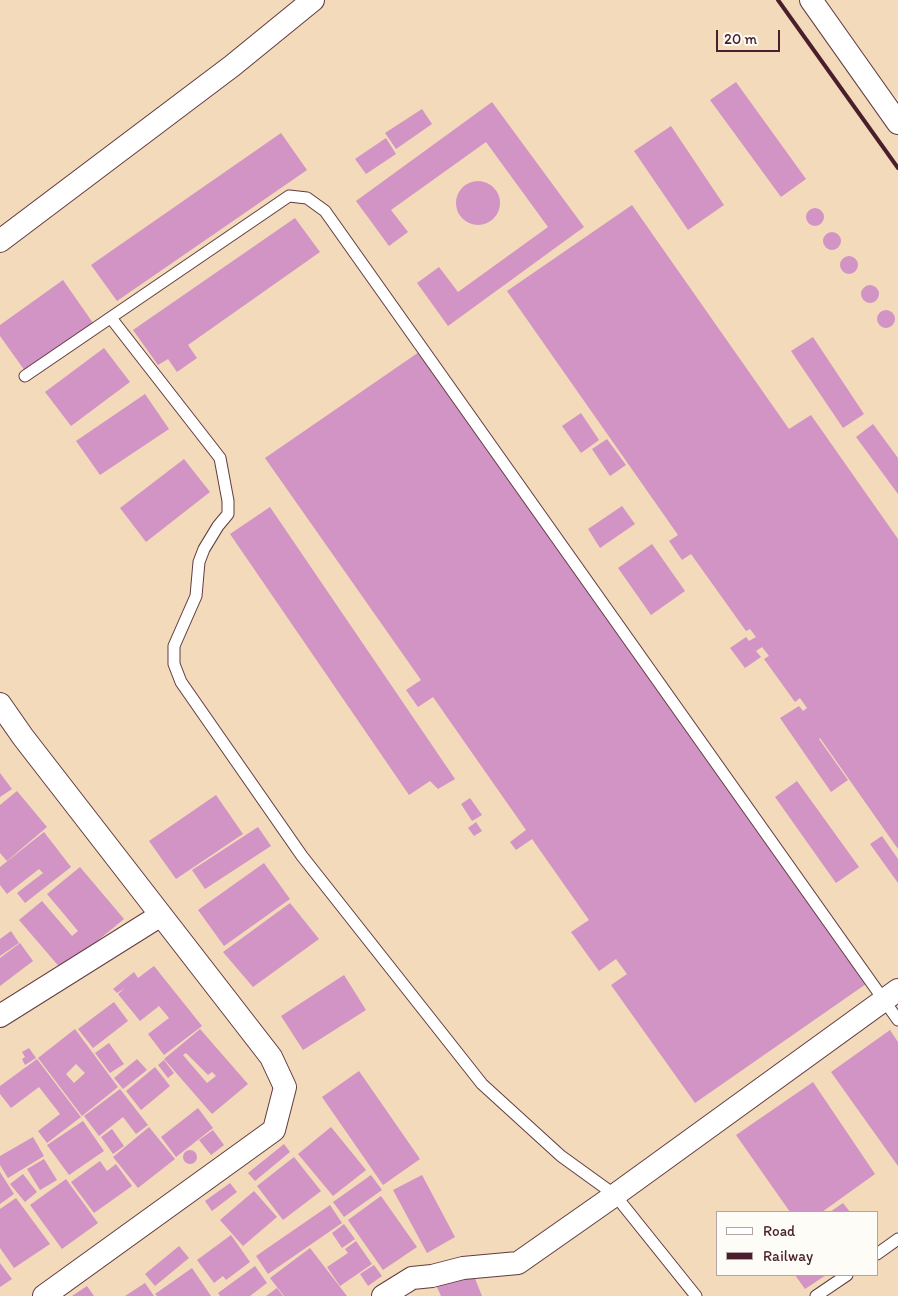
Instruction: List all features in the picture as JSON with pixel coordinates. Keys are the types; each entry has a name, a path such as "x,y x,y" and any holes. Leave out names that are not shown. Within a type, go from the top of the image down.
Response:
{"street":[{"path":"0,241 232,66 313,0"},
{"path":"811,0 898,123"},
{"path":"0,704 23,737 271,1057 285,1087 274,1130 44,1296"},
{"path":"0,1016 161,915"},
{"path":"383,1296 412,1278 432,1276 463,1268 518,1263 891,995"}],"lane":[{"path":"26,376 290,196 308,198 325,211 891,995 898,1020"},
{"path":"111,318 220,458 228,501 228,514 204,549 199,562 196,596 174,646 174,664 181,682 302,856 482,1084 561,1156 615,1195 696,1296"},
{"path":"878,1253 898,1239"},
{"path":"816,1296 846,1276"}],"building":[{"path":"736,82 806,179 781,197 710,100"},
{"path":"492,102 584,227 448,326 417,283 439,267 458,292 548,227 486,142 391,210 408,232 389,246 356,201"},
{"path":"422,109 432,124 396,149 385,133"},
{"path":"671,126 724,205 688,230 634,151"},
{"path":"281,133 307,170 117,301 91,265"},
{"path":"386,138 396,154 366,174 355,159"},
{"path":"478,181 490,185 496,191 500,203 496,215 490,221 478,225 466,221 460,215 456,203 460,191 466,185"},
{"path":"632,205 789,429 811,415 898,539 898,849 820,738 848,780 831,792 780,718 799,706 803,711 807,708 800,698 795,702 764,659 769,656 762,647 756,651 761,657 745,668 730,648 746,637 749,641 756,637 750,629 746,631 691,554 682,560 669,541 678,535 507,291"},
{"path":"811,208 819,208 824,213 822,224 811,226 806,221 806,213"},
{"path":"295,218 320,252 188,345 197,358 177,372 168,359 158,365 133,330"},
{"path":"828,232 836,232 841,237 839,248 828,250 823,245 823,237"},
{"path":"845,256 853,256 858,261 856,272 845,274 840,269 840,261"},
{"path":"63,280 93,323 25,371 0,336 0,325"},
{"path":"866,285 874,285 879,290 877,301 866,303 861,298 861,290"},
{"path":"882,310 890,310 895,315 893,326 882,328 877,323 877,315"},
{"path":"813,337 864,414 843,428 791,351"},
{"path":"104,348 130,382 71,426 45,392"},
{"path":"422,350 866,984 695,1103 611,985 627,974 616,959 599,971 571,932 589,920 532,839 516,850 510,842 526,830 433,697 418,707 406,690 421,680 265,458"},
{"path":"145,394 169,429 100,475 76,441"},
{"path":"581,413 599,440 581,453 562,426"},
{"path":"873,424 898,458 898,494 856,437"},
{"path":"607,439 626,465 610,476 592,449"},
{"path":"184,459 210,492 146,542 120,508"},
{"path":"622,506 635,524 600,548 588,529"},
{"path":"270,507 455,779 438,789 430,781 409,795 230,534"},
{"path":"652,544 685,591 651,615 618,568"},
{"path":"0,773 12,789 0,797"},
{"path":"797,781 859,867 836,883 775,797"},
{"path":"17,791 47,827 7,861 0,853 0,805"},
{"path":"216,795 243,834 176,879 149,841"},
{"path":"470,798 482,815 472,821 461,804"},
{"path":"476,822 482,831 474,836 468,828"},
{"path":"258,827 271,846 205,889 192,870"},
{"path":"44,832 71,867 25,903 17,893 43,873 39,869 7,894 0,885 0,867"},
{"path":"882,836 898,859 898,883 870,844"},
{"path":"264,863 290,899 224,946 198,910"},
{"path":"80,867 124,919 62,970 19,920 42,901 72,936 78,931 47,894"},
{"path":"290,903 319,939 253,987 223,952"},
{"path":"11,931 19,943 0,956 0,939"},
{"path":"20,943 33,961 0,986 0,958"},
{"path":"154,966 202,1026 164,1055 148,1034 169,1018 159,1006 140,1021 118,994 125,988 117,993 113,989 134,972 138,978"},
{"path":"344,975 366,1010 303,1050 281,1016"},
{"path":"114,1002 128,1021 93,1048 78,1029"},
{"path":"75,1029 118,1087 82,1116 38,1058","holes":["76,1064 85,1073 74,1083 66,1074"]},
{"path":"200,1029 248,1084 212,1114 164,1059","holes":["186,1053 208,1075 212,1072 216,1076 207,1083 183,1055"]},
{"path":"890,1030 898,1042 898,1166 831,1072"},
{"path":"109,1043 124,1064 110,1073 95,1053"},
{"path":"29,1048 36,1058 25,1065 22,1059 25,1057 22,1052"},
{"path":"37,1059 81,1117 47,1143 38,1131 60,1114 39,1087 11,1108 0,1094 0,1086"},
{"path":"137,1059 147,1070 123,1089 114,1078"},
{"path":"164,1060 174,1073 168,1078 158,1065"},
{"path":"155,1067 170,1086 141,1110 126,1091"},
{"path":"359,1071 420,1159 383,1185 322,1097"},
{"path":"813,1082 875,1174 823,1211 789,1211 736,1135"},
{"path":"120,1089 148,1125 136,1134 123,1117 99,1136 84,1116"},
{"path":"198,1108 213,1128 176,1157 161,1137"},
{"path":"83,1121 104,1151 69,1175 47,1145"},
{"path":"149,1127 175,1159 138,1188 113,1157"},
{"path":"331,1127 366,1170 333,1196 298,1154"},
{"path":"112,1129 124,1146 113,1154 101,1137"},
{"path":"213,1130 224,1145 211,1155 199,1140"},
{"path":"33,1137 44,1156 8,1178 0,1165 0,1156"},
{"path":"284,1144 290,1152 255,1181 248,1173"},
{"path":"190,1150 195,1152 197,1157 195,1162 190,1164 185,1162 183,1157 185,1152"},
{"path":"294,1157 321,1191 283,1220 257,1186"},
{"path":"44,1159 57,1180 40,1190 27,1169"},
{"path":"100,1161 107,1171 116,1164 132,1186 94,1213 71,1182"},
{"path":"0,1172 14,1194 0,1204"},
{"path":"23,1174 37,1192 25,1202 10,1184"},
{"path":"371,1175 382,1190 344,1217 333,1202"},
{"path":"422,1175 455,1237 427,1253 393,1190"},
{"path":"66,1179 98,1223 62,1249 30,1205"},
{"path":"230,1183 237,1192 212,1211 205,1201"},
{"path":"254,1191 277,1217 243,1246 220,1220"},
{"path":"381,1196 417,1247 383,1270 348,1220"},
{"path":"16,1198 50,1244 14,1268 0,1248 0,1209"},
{"path":"843,1203 849,1211 831,1211"},
{"path":"330,1205 342,1223 268,1274 256,1256"},
{"path":"344,1224 355,1239 342,1248 332,1233"},
{"path":"231,1235 250,1262 226,1280 223,1276 214,1283 197,1260"},
{"path":"356,1241 372,1264 340,1286 327,1267 348,1253 345,1249"},
{"path":"179,1246 189,1258 155,1286 145,1274"},
{"path":"310,1248 347,1296 284,1296 270,1278"},
{"path":"0,1263 12,1279 0,1287"},
{"path":"374,1265 382,1276 368,1286 360,1274"},
{"path":"255,1266 267,1283 250,1296 220,1296 218,1293"},
{"path":"192,1268 211,1296 157,1296 155,1294"},
{"path":"472,1271 482,1296 441,1296 436,1285"},
{"path":"796,1276 824,1276 805,1289"},
{"path":"145,1283 154,1296 125,1296"},
{"path":"87,1286 94,1296 72,1296"},
{"path":"277,1288 283,1296 266,1296"}],"railway":[{"path":"778,0 898,168"}]}
